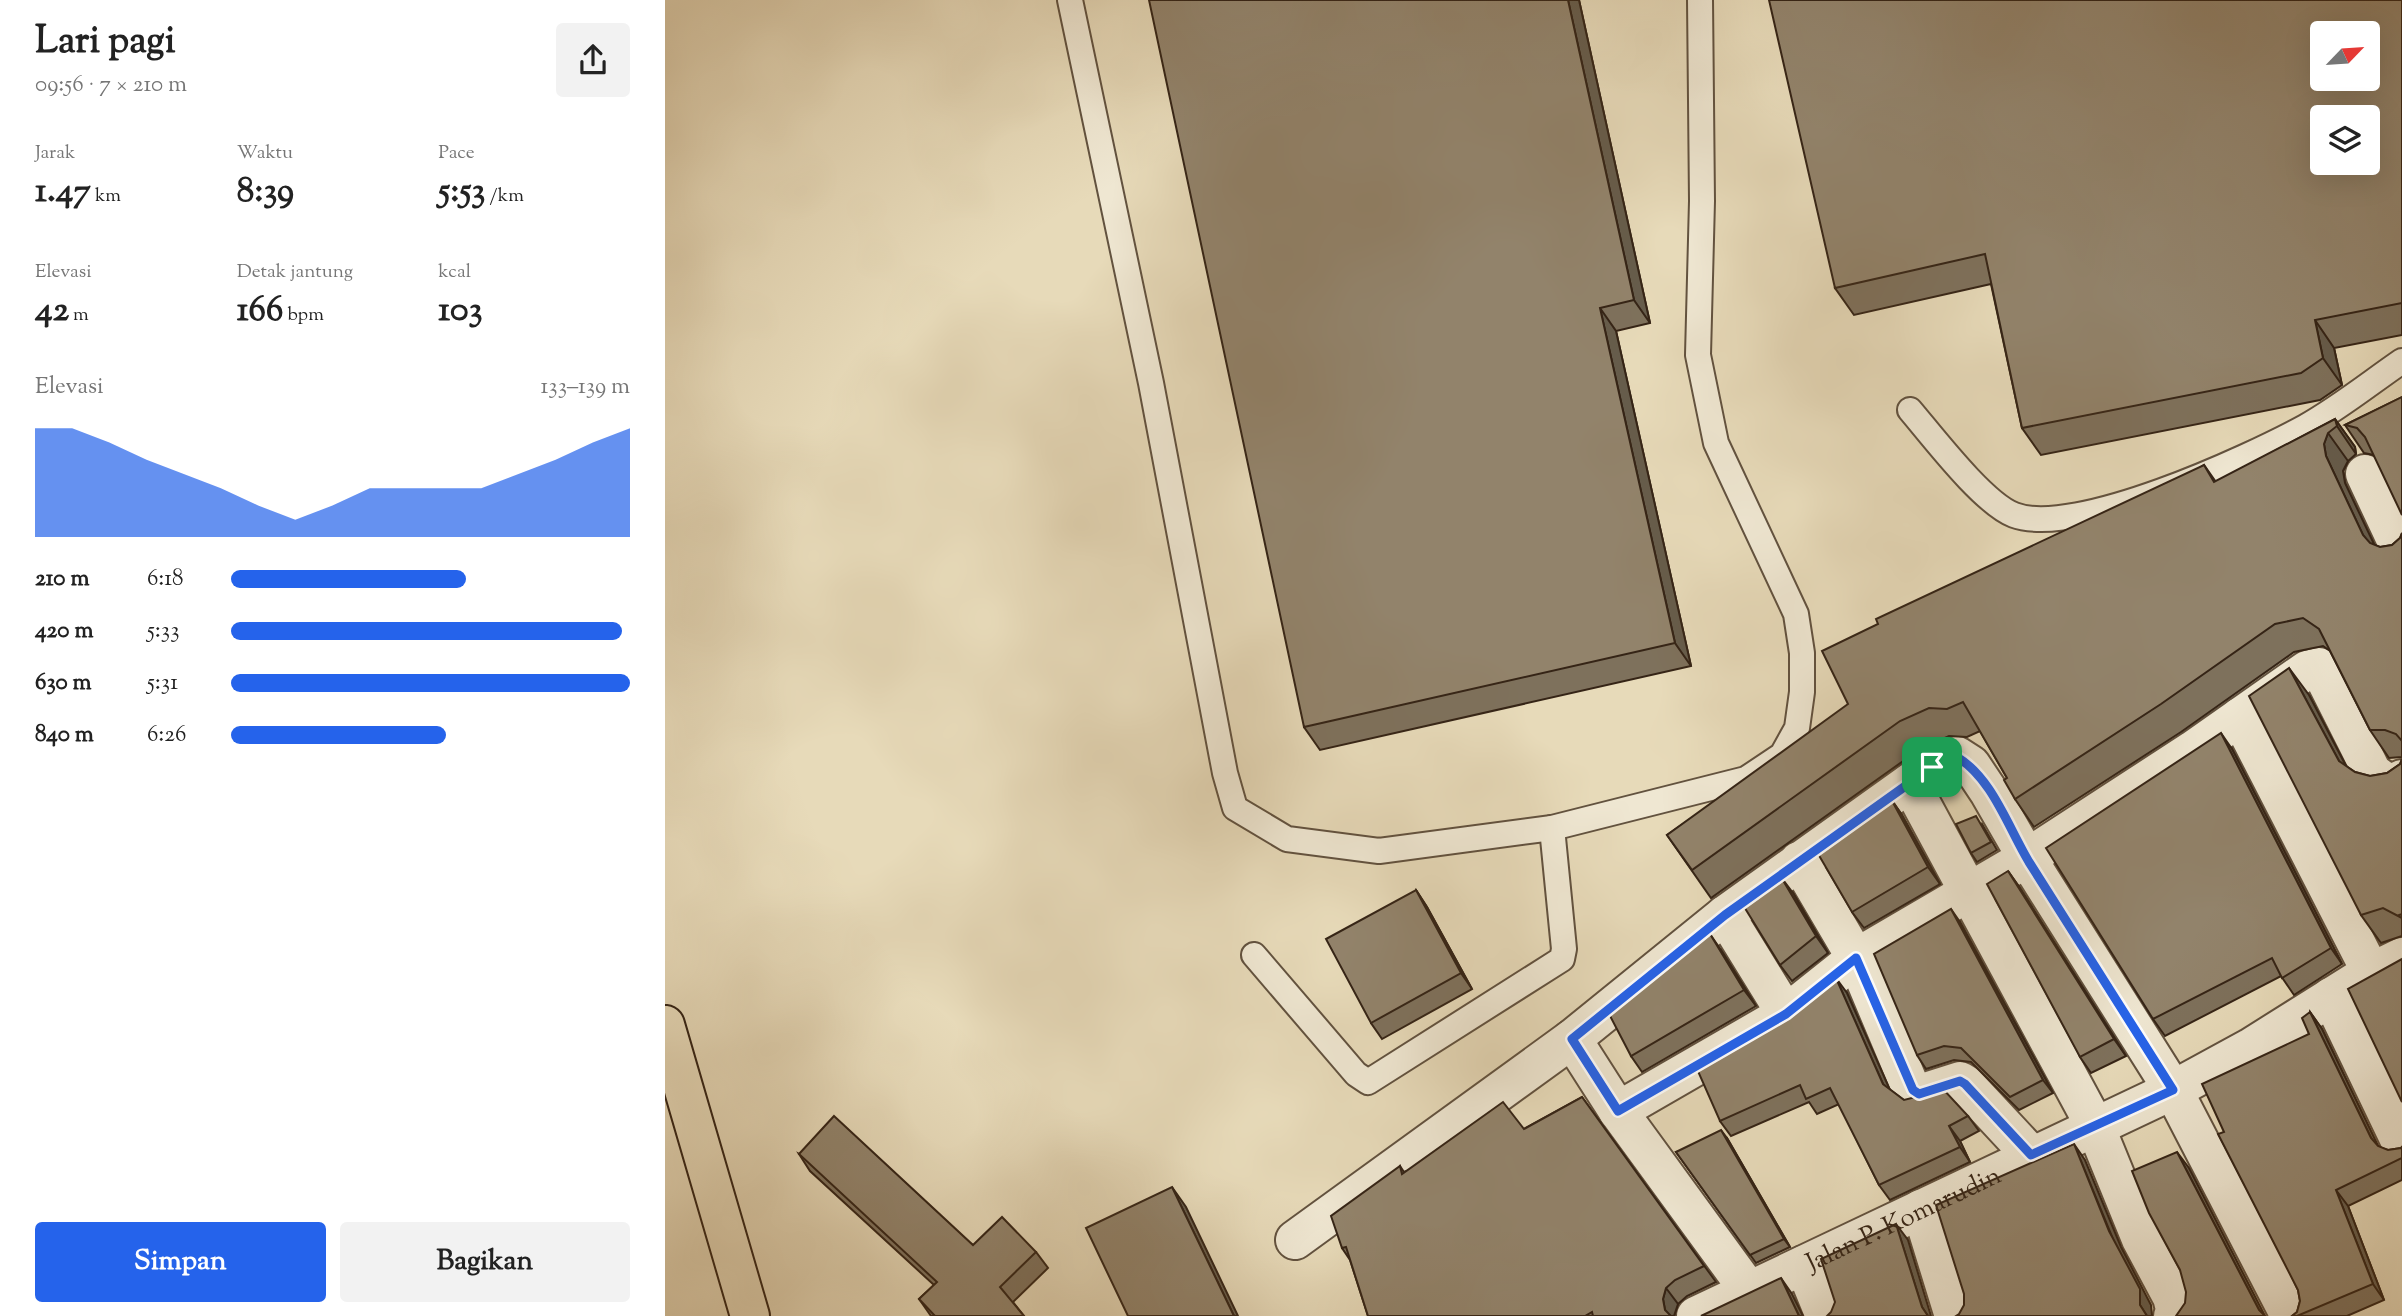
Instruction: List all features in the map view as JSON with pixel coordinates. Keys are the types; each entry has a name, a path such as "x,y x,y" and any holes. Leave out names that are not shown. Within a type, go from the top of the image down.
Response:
{"highway":[{"path":"665,1025 750,1316"}],"street":[{"path":"2365,474 2402,553"},
{"path":"1618,1111 1786,1014 1856,958 2027,858 2307,670 2319,667 2372,772 2382,780 2395,783 2402,779"},
{"path":"2240,717 2386,965"},
{"path":"1295,1240 1572,1039 1725,915 1799,861 1932,767 1957,757 1971,765 2173,1090 2290,1316"},
{"path":"1910,783 2095,1126 2141,1239 2172,1297 2176,1313 2173,1316"},
{"path":"1799,861 1856,958 1913,1090 1919,1094 1960,1081 2031,1155"},
{"path":"1725,915 1786,1014"},
{"name":"Jalan P. Komarudin","path":"1696,1316 2173,1090 2250,1048 2386,965"},
{"path":"2331,997 2402,1145"},
{"path":"1572,1039 1618,1111 1750,1292"},
{"path":"1921,1209 1954,1316"},
{"path":"1804,1265 1825,1316"}],"lane":[{"path":"1070,0 1151,383 1225,773 1235,808 1287,839 1379,851 1552,828 1745,779 1782,755 1797,728 1802,692 1802,653 1796,614 1716,443 1698,355 1702,201 1700,0"},
{"path":"1910,410 1985,495 2012,515 2034,520 2111,506 2174,487 2306,426 2402,361"},
{"path":"1254,955 1356,1074 1368,1082 1562,959 1564,949 1552,828"}],"building":[{"path":"1149,0 1568,0 1634,300 1600,308 1675,643 1304,727"},
{"path":"1769,0 2402,0 2402,303 2315,320 2323,358 2301,373 2022,428 1985,254 1835,288"},
{"path":"2402,397 2402,515 2365,437 2357,428 2345,425"},
{"path":"2335,419 2337,426 2328,433 2324,444 2326,456 2363,535 2370,543 2380,547 2392,545 2402,533 2402,741 2396,734 2385,730 2370,730 2319,629 2303,618 2275,624 2161,704 2015,799 2004,780 2007,778 1963,702 1947,709 1929,708 1900,721 1692,870 1667,835 1848,704 1822,651 1878,624 1876,619 2204,465 2214,482"},
{"path":"2289,668 2339,761 2355,772 2370,776 2387,773 2400,764 2402,759 2400,917 2383,908 2361,915 2249,696"},
{"path":"2221,733 2331,948 2282,978 2272,958 2153,1019 2046,848"},
{"path":"1891,799 1928,867 1852,912 1817,852"},
{"path":"1976,816 1991,842 1971,853 1956,824"},
{"path":"2008,871 2114,1039 2080,1057 1987,884"},
{"path":"1781,877 1816,936 1780,965 1743,905"},
{"path":"1416,890 1461,973 1371,1023 1326,939"},
{"path":"1951,909 2043,1080 2010,1097 1961,1048 1944,1046 1917,1055 1874,954"},
{"path":"1710,934 1744,990 1631,1056 1608,1012 1697,940"},
{"path":"2402,959 2402,1102 2348,989"},
{"path":"1836,978 1883,1084 1904,1100 1944,1090 1968,1116 1949,1126 1960,1147 1879,1185 1830,1088 1806,1099 1800,1085 1720,1121 1697,1069 1786,1018"},
{"path":"2310,1012 2371,1138 2378,1146 2388,1150 2402,1147 2402,1158 2336,1190 2373,1284 2292,1316 2297,1312 2300,1301 2298,1290 2218,1134 2224,1132 2202,1084 2309,1034 2302,1018"},
{"path":"1582,1097 1704,1266 1675,1280 1666,1288 1663,1299 1665,1310 1671,1316 1593,1316 1592,1312 1585,1316 1368,1316 1346,1247 1342,1248 1331,1216 1400,1166 1402,1174 1503,1102 1524,1129"},
{"path":"834,1116 973,1245 1002,1217 1036,1252 1000,1287 1024,1316 935,1316 919,1299 937,1282 799,1154"},
{"path":"1721,1130 1784,1239 1750,1255 1676,1152"},
{"path":"2074,1144 2109,1231 2140,1289 2140,1305 2147,1316 1956,1316 1964,1305 1964,1294 1936,1205"},
{"path":"2177,1152 2259,1310 2265,1316 2176,1316 2185,1303 2186,1292 2180,1270 2149,1213 2132,1171"},
{"path":"1172,1187 1234,1316 1128,1316 1086,1228"},
{"path":"1896,1224 1922,1307 1928,1316 1827,1316 1835,1302 1821,1259"},
{"path":"1781,1278 1799,1316 1701,1316"}],"route":[{"path":"1957,757 1971,765 2173,1090 2031,1155 1960,1081 1919,1094 1913,1090 1856,958 1786,1014 1618,1111 1572,1039 1725,915 1932,767 1957,757"}]}
